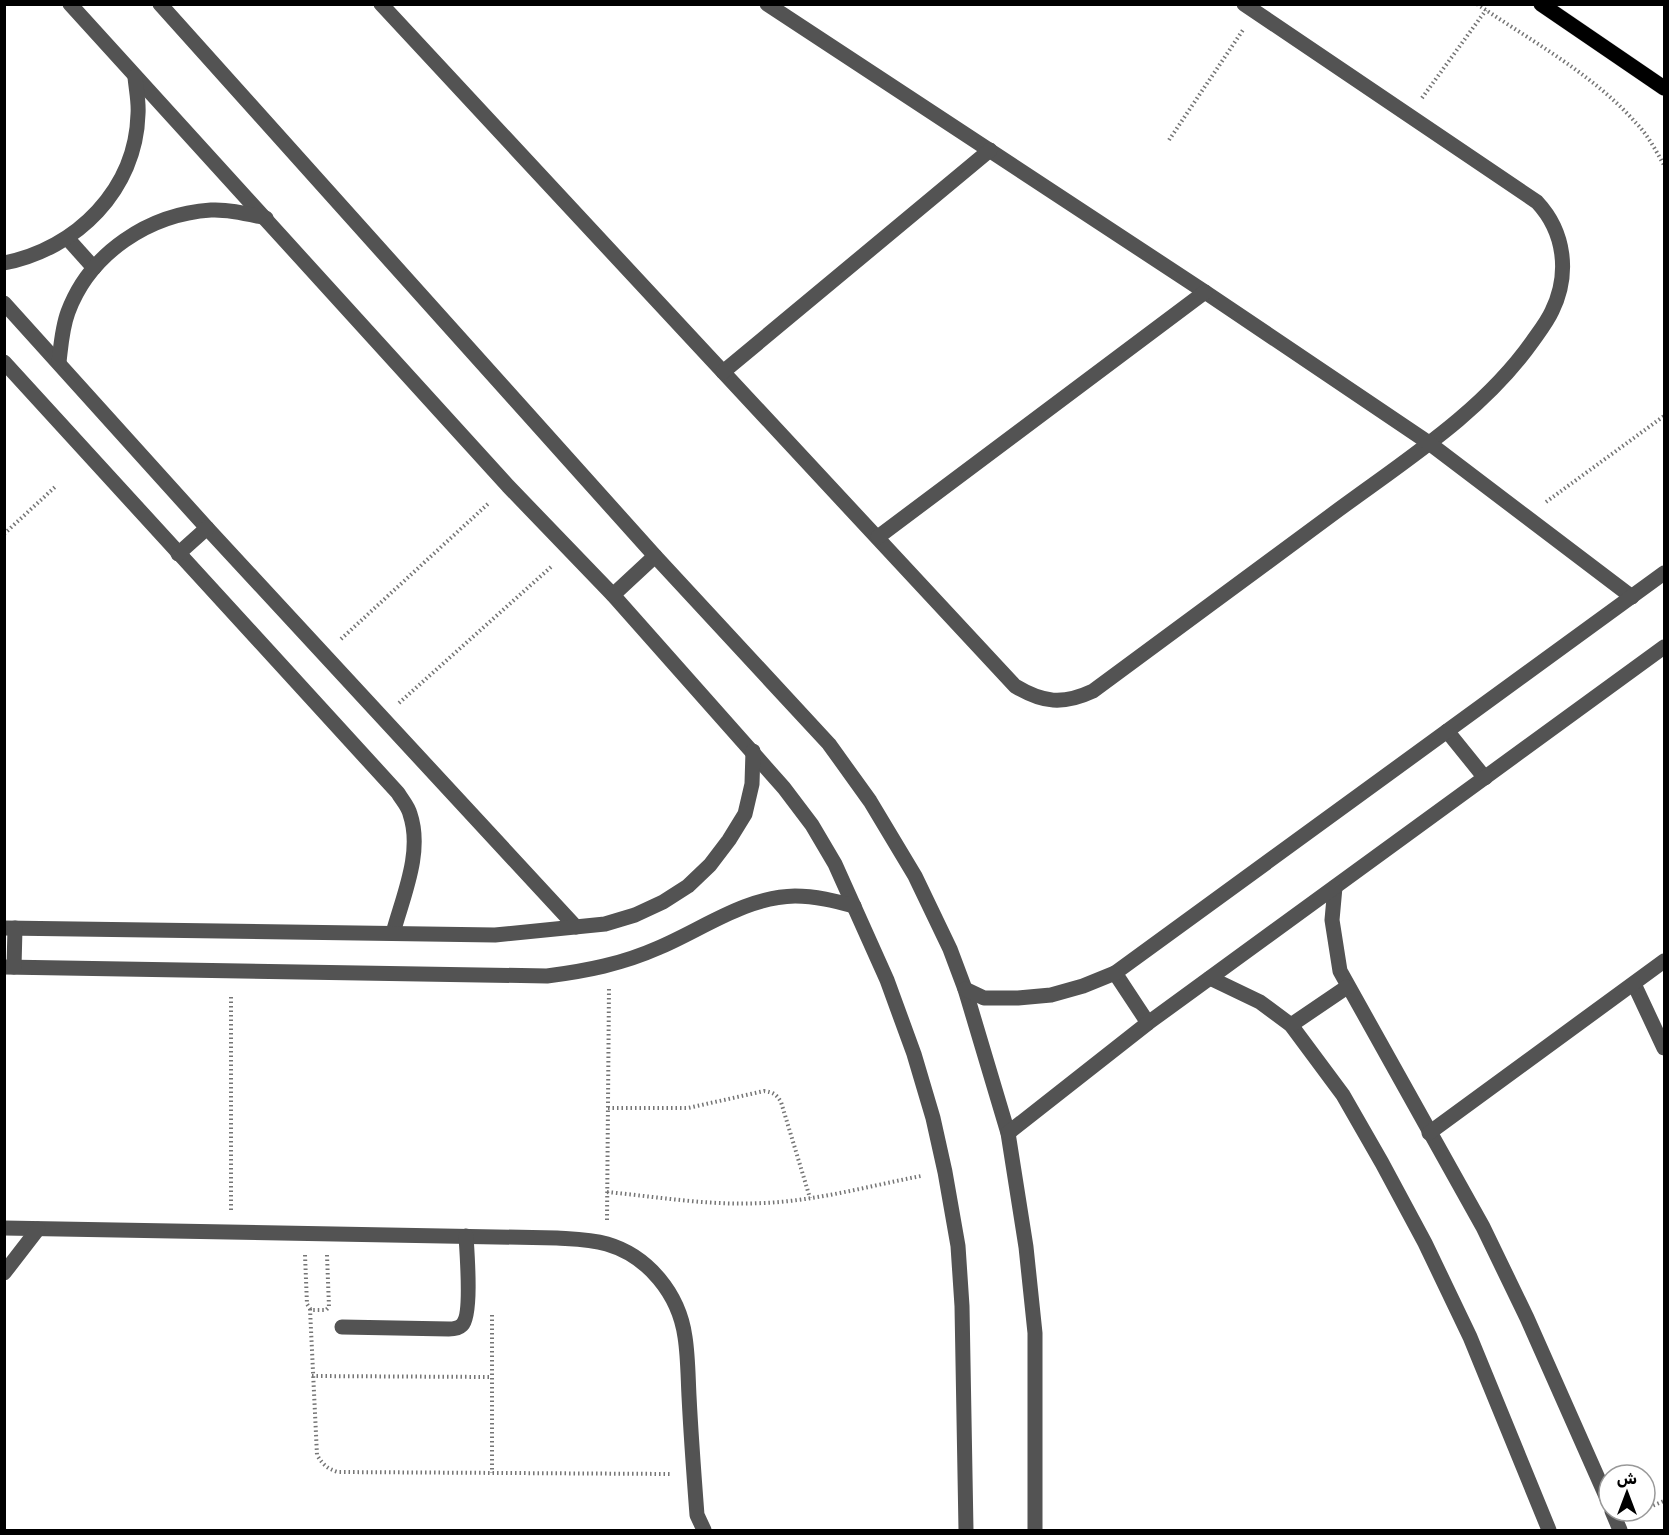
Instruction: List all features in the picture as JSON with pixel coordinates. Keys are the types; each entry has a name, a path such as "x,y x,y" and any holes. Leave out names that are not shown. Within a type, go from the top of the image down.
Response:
{"main road":[{"path":"1541,4 1665,88"}],"street":[{"path":"70,4 508,486 614,595 784,788 812,825 835,864 887,980 914,1054 933,1118 945,1172 958,1246 962,1306 966,1530"},
{"path":"160,4 655,556 829,744 870,801 915,876 950,949 965,989 1008,1133 1026,1247 1035,1333 1035,1530"},
{"path":"381,4 1015,686 1029,695 1045,700 1061,701 1078,698 1093,691 1429,443 1488,394 1516,365 1552,313 1561,286 1560,239 1547,213 1537,202 1250,8"},
{"path":"767,4 1205,292 1429,443 1632,597"},
{"path":"4,263 37,255 68,239 96,215 118,185 133,151 138,114 135,77"},
{"path":"723,372 990,150"},
{"path":"59,362 68,312 79,289 94,268 134,233 159,221 185,213 212,210 239,212 266,218"},
{"path":"68,239 94,268"},
{"path":"878,537 1205,292"},
{"path":"4,303 207,528 576,927"},
{"path":"4,362 398,793 410,811 414,829 414,851 393,933"},
{"path":"178,554 207,528"},
{"path":"614,595 655,556"},
{"path":"965,989 984,998 1051,995 1115,974 1665,573"},
{"path":"1008,1133 1148,1023 1665,647"},
{"path":"1447,731 1485,778"},
{"path":"753,752 752,784 745,814 711,865 688,885 653,907 605,924 495,935 10,928 9,967 547,976 609,966 660,948 729,913 772,899 795,896 823,898 854,906"},
{"path":"1335,887 1332,921 1340,971 1347,987 1493,1247 1597,1476"},
{"path":"1430,1133 1665,961"},
{"path":"1115,974 1148,1023"},
{"path":"1210,978 1260,1002 1291,1025 1343,1095 1425,1243 1470,1337 1549,1530"},
{"path":"1634,984 1665,1048"},
{"path":"1291,1025 1347,987"},
{"path":"4,1228 566,1238 607,1244 629,1254 648,1268 664,1285 677,1306 685,1335 697,1515 704,1530"},
{"path":"4,1273 38,1229"},
{"path":"342,1327 449,1329 462,1325 468,1312 466,1236"},
{"path":"692,1530 697,1515"}],"path":[{"path":"1477,4 1582,76 1614,102 1637,124 1665,165"},
{"path":"1169,140 1250,8"},
{"path":"1410,115 1486,10"},
{"path":"1527,516 1664,415"},
{"path":"324,654 508,486"},
{"path":"4,534 55,487"},
{"path":"382,718 570,550"},
{"path":"607,1244 609,966"},
{"path":"231,970 231,1232"},
{"path":"608,1108 688,1108 764,1091 777,1095 810,1198"},
{"path":"607,1192 720,1204 765,1203 810,1198 945,1172"},
{"path":"304,1234 317,1455 329,1470 338,1472 694,1474"},
{"path":"310,1309 326,1310 330,1305 326,1234"},
{"path":"492,1306 492,1473"},
{"path":"312,1376 492,1377"}]}
